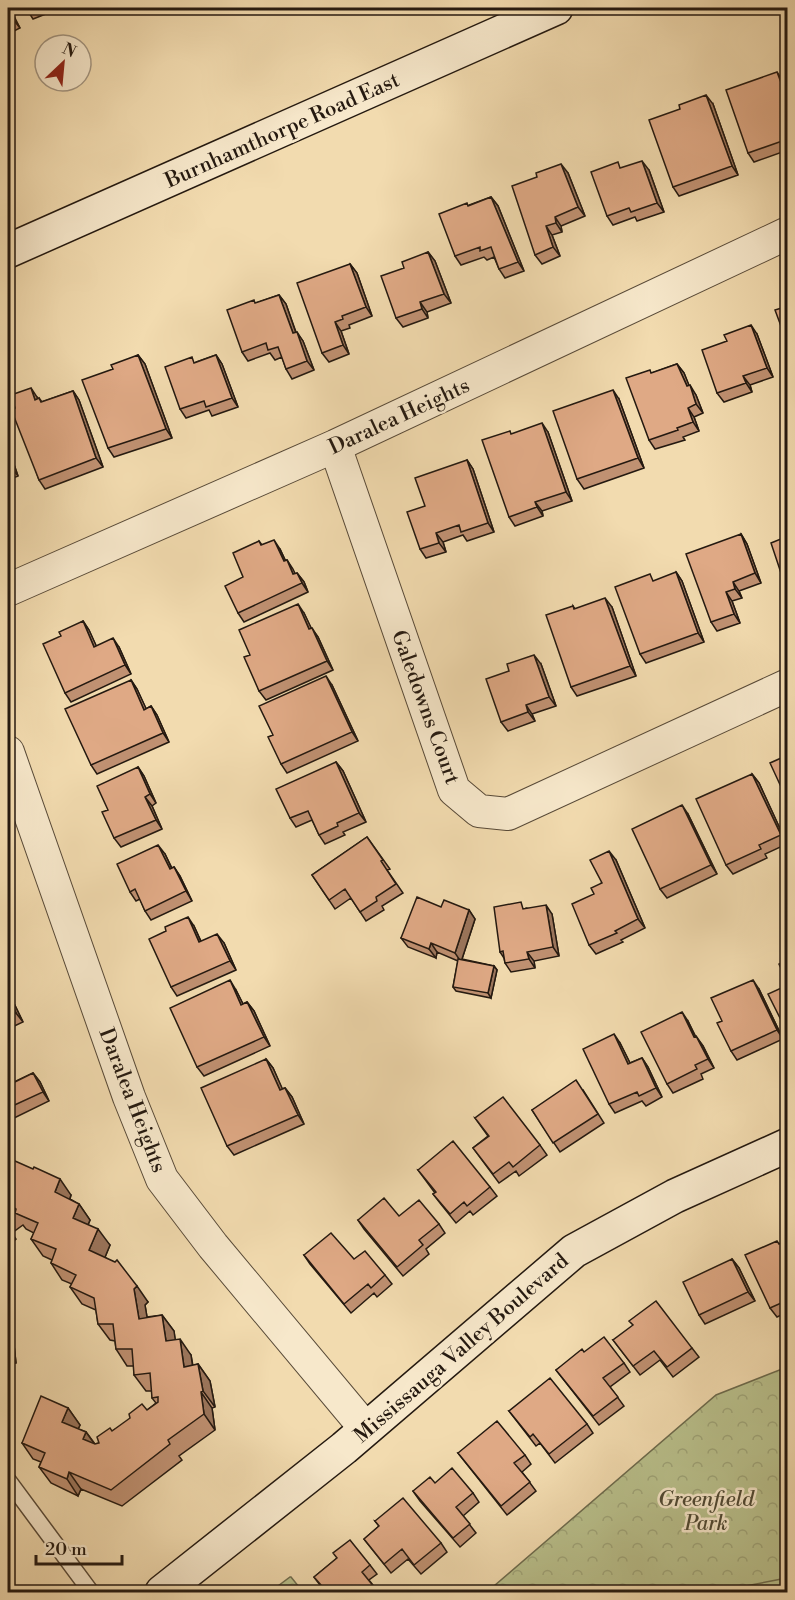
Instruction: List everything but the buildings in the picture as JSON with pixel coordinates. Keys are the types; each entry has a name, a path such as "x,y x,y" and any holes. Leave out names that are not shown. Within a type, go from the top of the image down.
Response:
{"street":[{"name":"Burnhamthorpe Road East","path":"8,251 556,8"},
{"name":"Daralea Heights","path":"8,590 335,446 788,233"},
{"name":"Galedowns Court","path":"335,446 454,790 479,811 508,814 788,685"},
{"name":"Daralea Heights","path":"8,752 129,1097 162,1179 213,1246 366,1429"},
{"name":"Mississauga Valley Boulevard","path":"162,1593 366,1429 574,1251 675,1196 788,1145"}],"lane":[{"path":"8,1480 91,1593"}],"green space":[{"name":"Greenfield Park","path":"787,1367 787,1592 487,1592 716,1395"},
{"path":"290,1577 303,1592 270,1592"},
{"path":"787,1578 787,1592 714,1592"}]}
